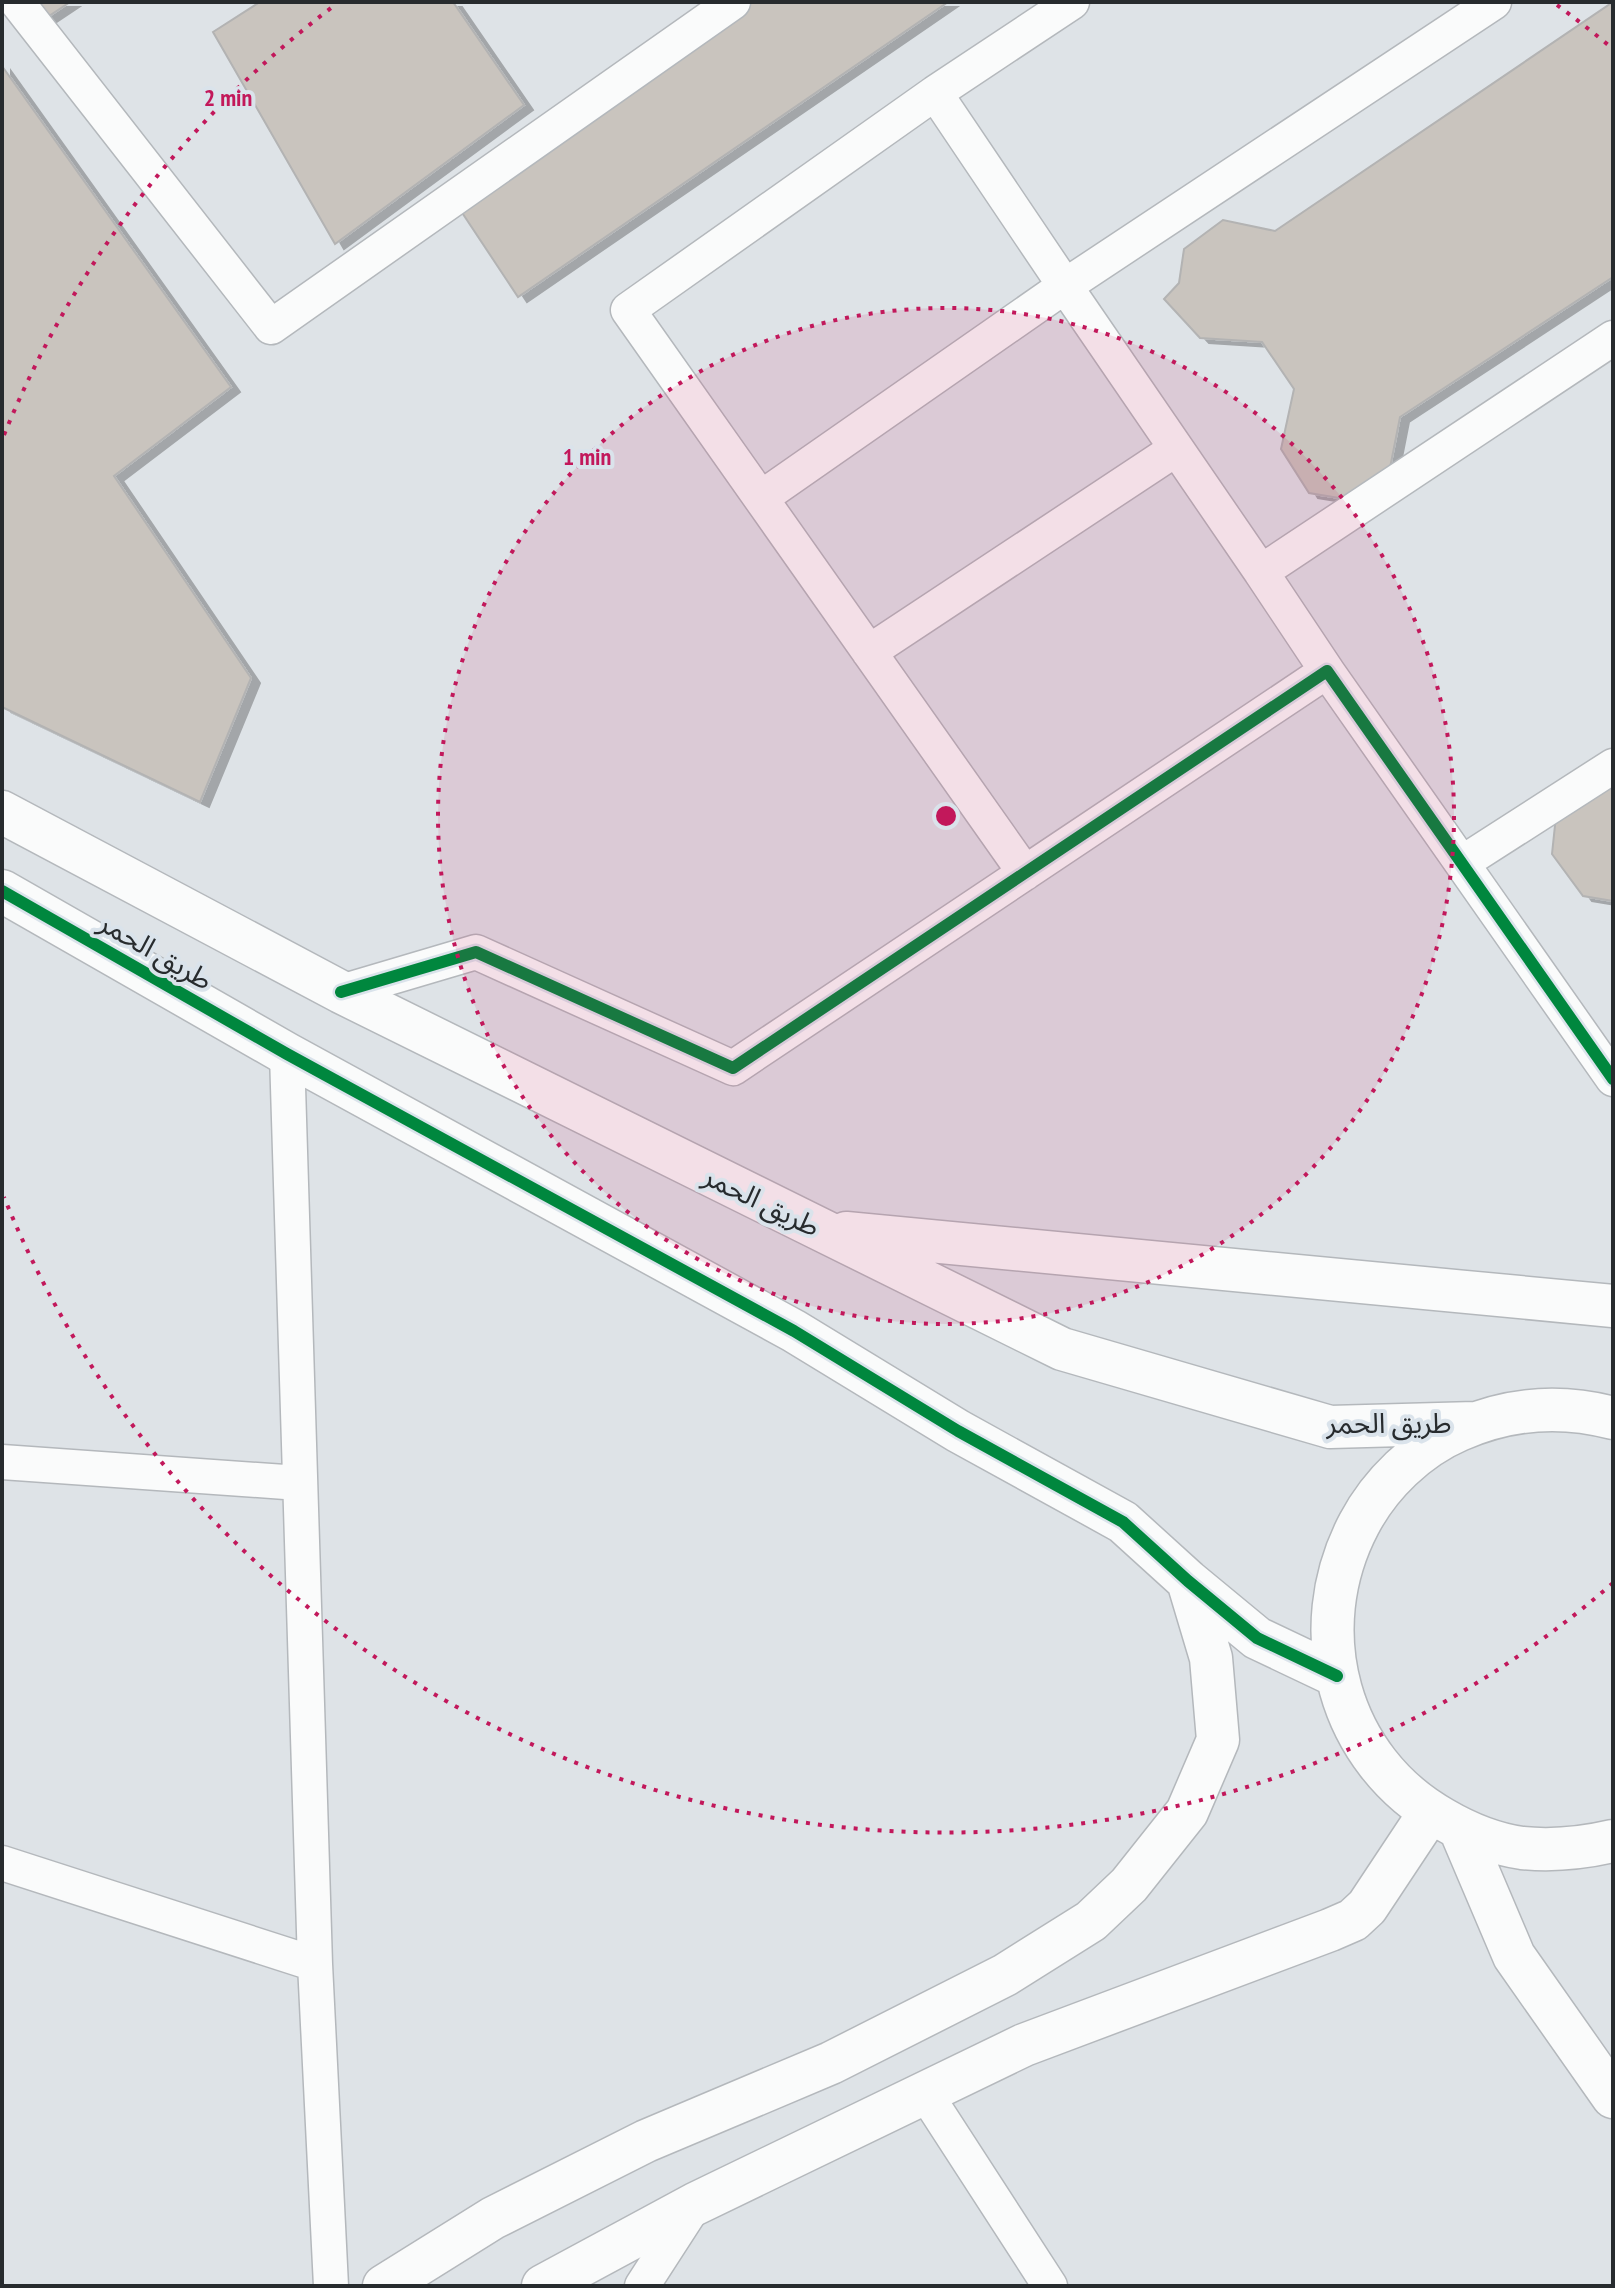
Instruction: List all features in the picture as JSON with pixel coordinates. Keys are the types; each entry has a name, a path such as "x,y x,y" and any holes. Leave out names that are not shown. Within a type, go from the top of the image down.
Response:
{"street":[{"path":"17,2 271,327 733,2"},
{"path":"1025,873 628,310 935,93 1072,2"},
{"path":"761,498 1065,286 1494,2"},
{"path":"935,93 1327,671 1613,1079"},
{"path":"1261,572 1613,338"},
{"path":"869,652 1176,449"},
{"path":"341,992 476,952 733,1068 1327,671"},
{"path":"1462,863 1613,766"},
{"name":"طريق الحمر","path":"2,812 341,992 1062,1349 1330,1427 1475,1423"},
{"name":"طريق الحمر","path":"2,891 287,1054 794,1331 958,1431 1123,1522 1257,1638 1337,1676"},
{"path":"287,1054 315,1964 331,2286"},
{"path":"821,1231 1613,1306"},
{"path":"1613,1418 1565,1409 1519,1411 1475,1423 1449,1434 1424,1450 1382,1488 1365,1512 1341,1564 1335,1591 1332,1634 1337,1676 1346,1709 1380,1767 1403,1792 1445,1821 1489,1840 1552,1850 1613,1841"},
{"path":"2,1462 299,1483"},
{"path":"384,2286 493,2218 646,2141 831,2063 1005,1975 1091,1921 1129,1885 1187,1812 1218,1740 1211,1658 1188,1581"},
{"path":"543,2286 695,2204 1024,2045 1353,1920 1445,1821"},
{"path":"1445,1821 1514,1956 1613,2097"},
{"path":"2,1863 315,1964"},
{"path":"925,2093 1050,2286"},
{"path":"642,2286 695,2204"}],"building":[{"path":"26,2 70,2 37,24"},
{"path":"260,2 453,2 524,105 335,244 213,32"},
{"path":"742,2 948,2 518,297 453,199"},
{"path":"1613,2 1613,277 1400,417 1389,473 1351,500 1309,493 1281,449 1294,389 1262,342 1200,338 1164,299 1179,283 1184,249 1223,220 1275,231"},
{"path":"2,66 231,387 114,476 251,678 200,802 2,707"},
{"path":"1613,786 1613,901 1583,896 1552,854 1556,816"}],"cycle path":[{"path":"341,992 476,952 733,1068 1327,671 1613,1079"},
{"path":"2,891 287,1054 794,1331 958,1431 1123,1522 1257,1638 1337,1676"}]}
